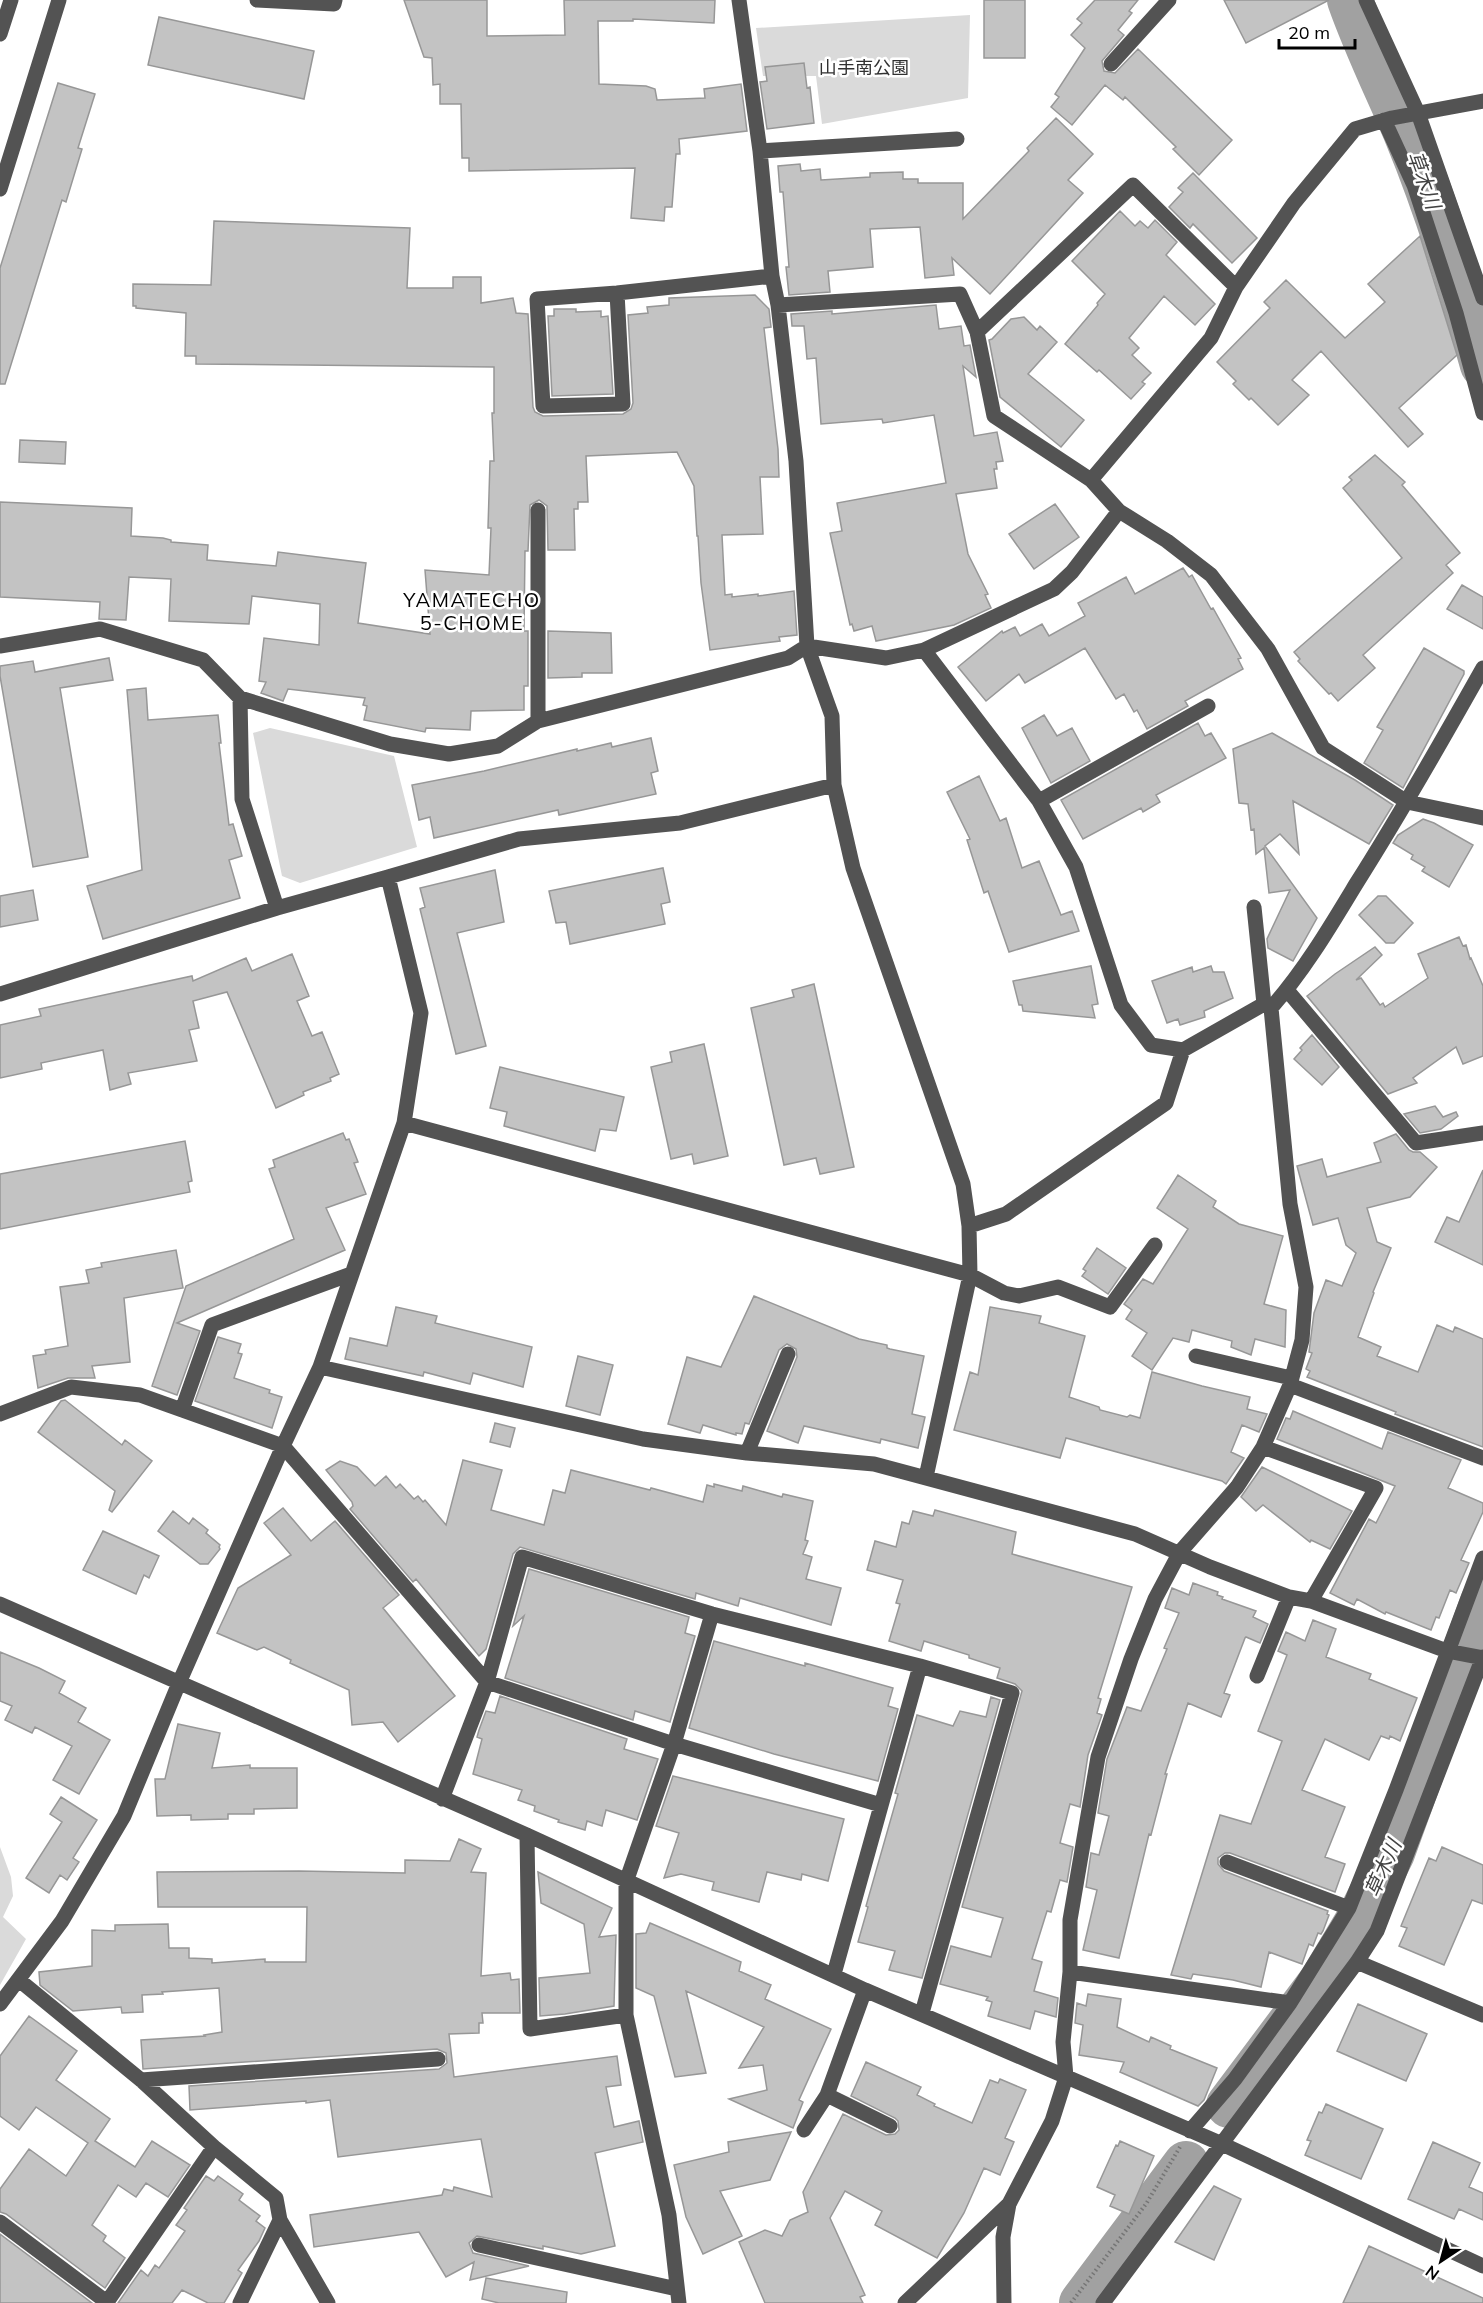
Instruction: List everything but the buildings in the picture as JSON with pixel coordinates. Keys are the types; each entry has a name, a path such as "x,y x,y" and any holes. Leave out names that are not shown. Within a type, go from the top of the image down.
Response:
{"street":[{"path":"0,34 10,0"},
{"path":"53,19 54,0"},
{"path":"0,189 59,0"},
{"path":"257,0 334,4 335,0"},
{"path":"739,0 760,151 772,276 778,305 796,461 807,646 832,716 834,785 853,868 963,1184 969,1226 970,1275 926,1477"},
{"path":"1111,64 1169,0"},
{"path":"1366,0 1413,114 1483,298"},
{"path":"1091,480 1211,339 1236,286 1294,203 1354,129 1388,119 1483,102"},
{"path":"1388,119 1414,185 1456,313 1483,413"},
{"path":"760,151 957,139"},
{"path":"976,332 1133,185 1236,286"},
{"path":"617,293 623,404 543,406 537,299 617,293 772,276"},
{"path":"778,305 960,294 976,332 994,416 1091,480 1119,511 1167,541 1212,575 1268,650 1323,748 1407,802 1483,818"},
{"path":"538,510 538,721"},
{"path":"0,646 100,629 203,660 240,698 390,744 449,754 498,746 538,721 788,658 807,646 886,658 924,650 1054,590 1072,572 1119,511"},
{"path":"924,650 1040,801 1076,867 1121,1005 1151,1045 1183,1050 1267,1006 1287,990 1323,938 1407,802 1483,668"},
{"path":"240,698 242,799 278,908"},
{"path":"1040,801 1208,706"},
{"path":"0,994 278,908 519,839 680,823 834,785"},
{"path":"0,2004 62,1921 124,1816 179,1683 320,1367 404,1123 421,1013 388,877"},
{"path":"1004,2303 1003,2237 1009,2204 1052,2121 1066,2077 1063,2042 1070,1972 1070,1920 1098,1757 1155,1599 1180,1552 1237,1487 1263,1447 1291,1382 1302,1340 1306,1287 1290,1204 1254,907"},
{"path":"1287,990 1416,1143 1483,1133"},
{"path":"969,1226 1006,1214 1166,1102 1183,1050"},
{"path":"404,1123 970,1275 1004,1293 1019,1296 1058,1287 1110,1307 1155,1245"},
{"path":"182,1410 212,1325 351,1274"},
{"path":"747,1453 788,1354"},
{"path":"1196,1356 1291,1382 1483,1458"},
{"path":"320,1367 642,1439 747,1453 874,1464 926,1477 1135,1534 1210,1567 1289,1597 1311,1602 1451,1652 1480,1658 1377,1931 1357,1962 1103,2303"},
{"path":"0,1414 71,1387 140,1395 283,1446 487,1682 674,1744 880,1805"},
{"path":"1263,1447 1376,1488 1311,1602"},
{"path":"442,1799 487,1682 522,1557 712,1614 920,1666 1012,1693 922,2013"},
{"path":"1190,2131 1235,2079 1290,2003 1349,1908 1451,1652 1483,1558"},
{"path":"1257,1676 1289,1597"},
{"path":"0,1604 527,1835 865,1990 1222,2144 1483,2266"},
{"path":"479,2245 678,2296 669,2216 626,2015 626,1882 674,1744 712,1614"},
{"path":"834,1974 920,1666"},
{"path":"527,1835 530,2029 626,2015"},
{"path":"1227,1862 1349,1908"},
{"path":"1357,1962 1483,2015"},
{"path":"1070,1972 1290,2003"},
{"path":"19,1980 141,2080 276,2198 280,2220 328,2303"},
{"path":"804,2130 827,2095 865,1990"},
{"path":"141,2080 438,2059"},
{"path":"827,2095 890,2127"},
{"path":"0,2222 108,2303 214,2146"},
{"path":"905,2303 1009,2204"},
{"path":"240,2303 280,2220"}],"path":[{"path":"1071,2303 1146,2204 1190,2131"}],"green space":[{"name":"山手南公園","path":"970,15 968,98 822,124 816,76 763,76 756,28"},
{"path":"270,728 394,756 417,847 300,883 282,876 253,733"},
{"path":"0,1847 11,1877 13,1896 3,1917 26,1939 0,1985"}],"waterway":[{"name":"草木川","path":"1350,0 1429,192 1483,365"},
{"name":"草木川","path":"1229,2105 1322,1981 1359,1919 1392,1853 1483,1602"},
{"name":"草木川","path":"1082,2303 1186,2164"}],"district":[{"name":"YAMATECHO 5-CHOME","path":"472,612"}]}
